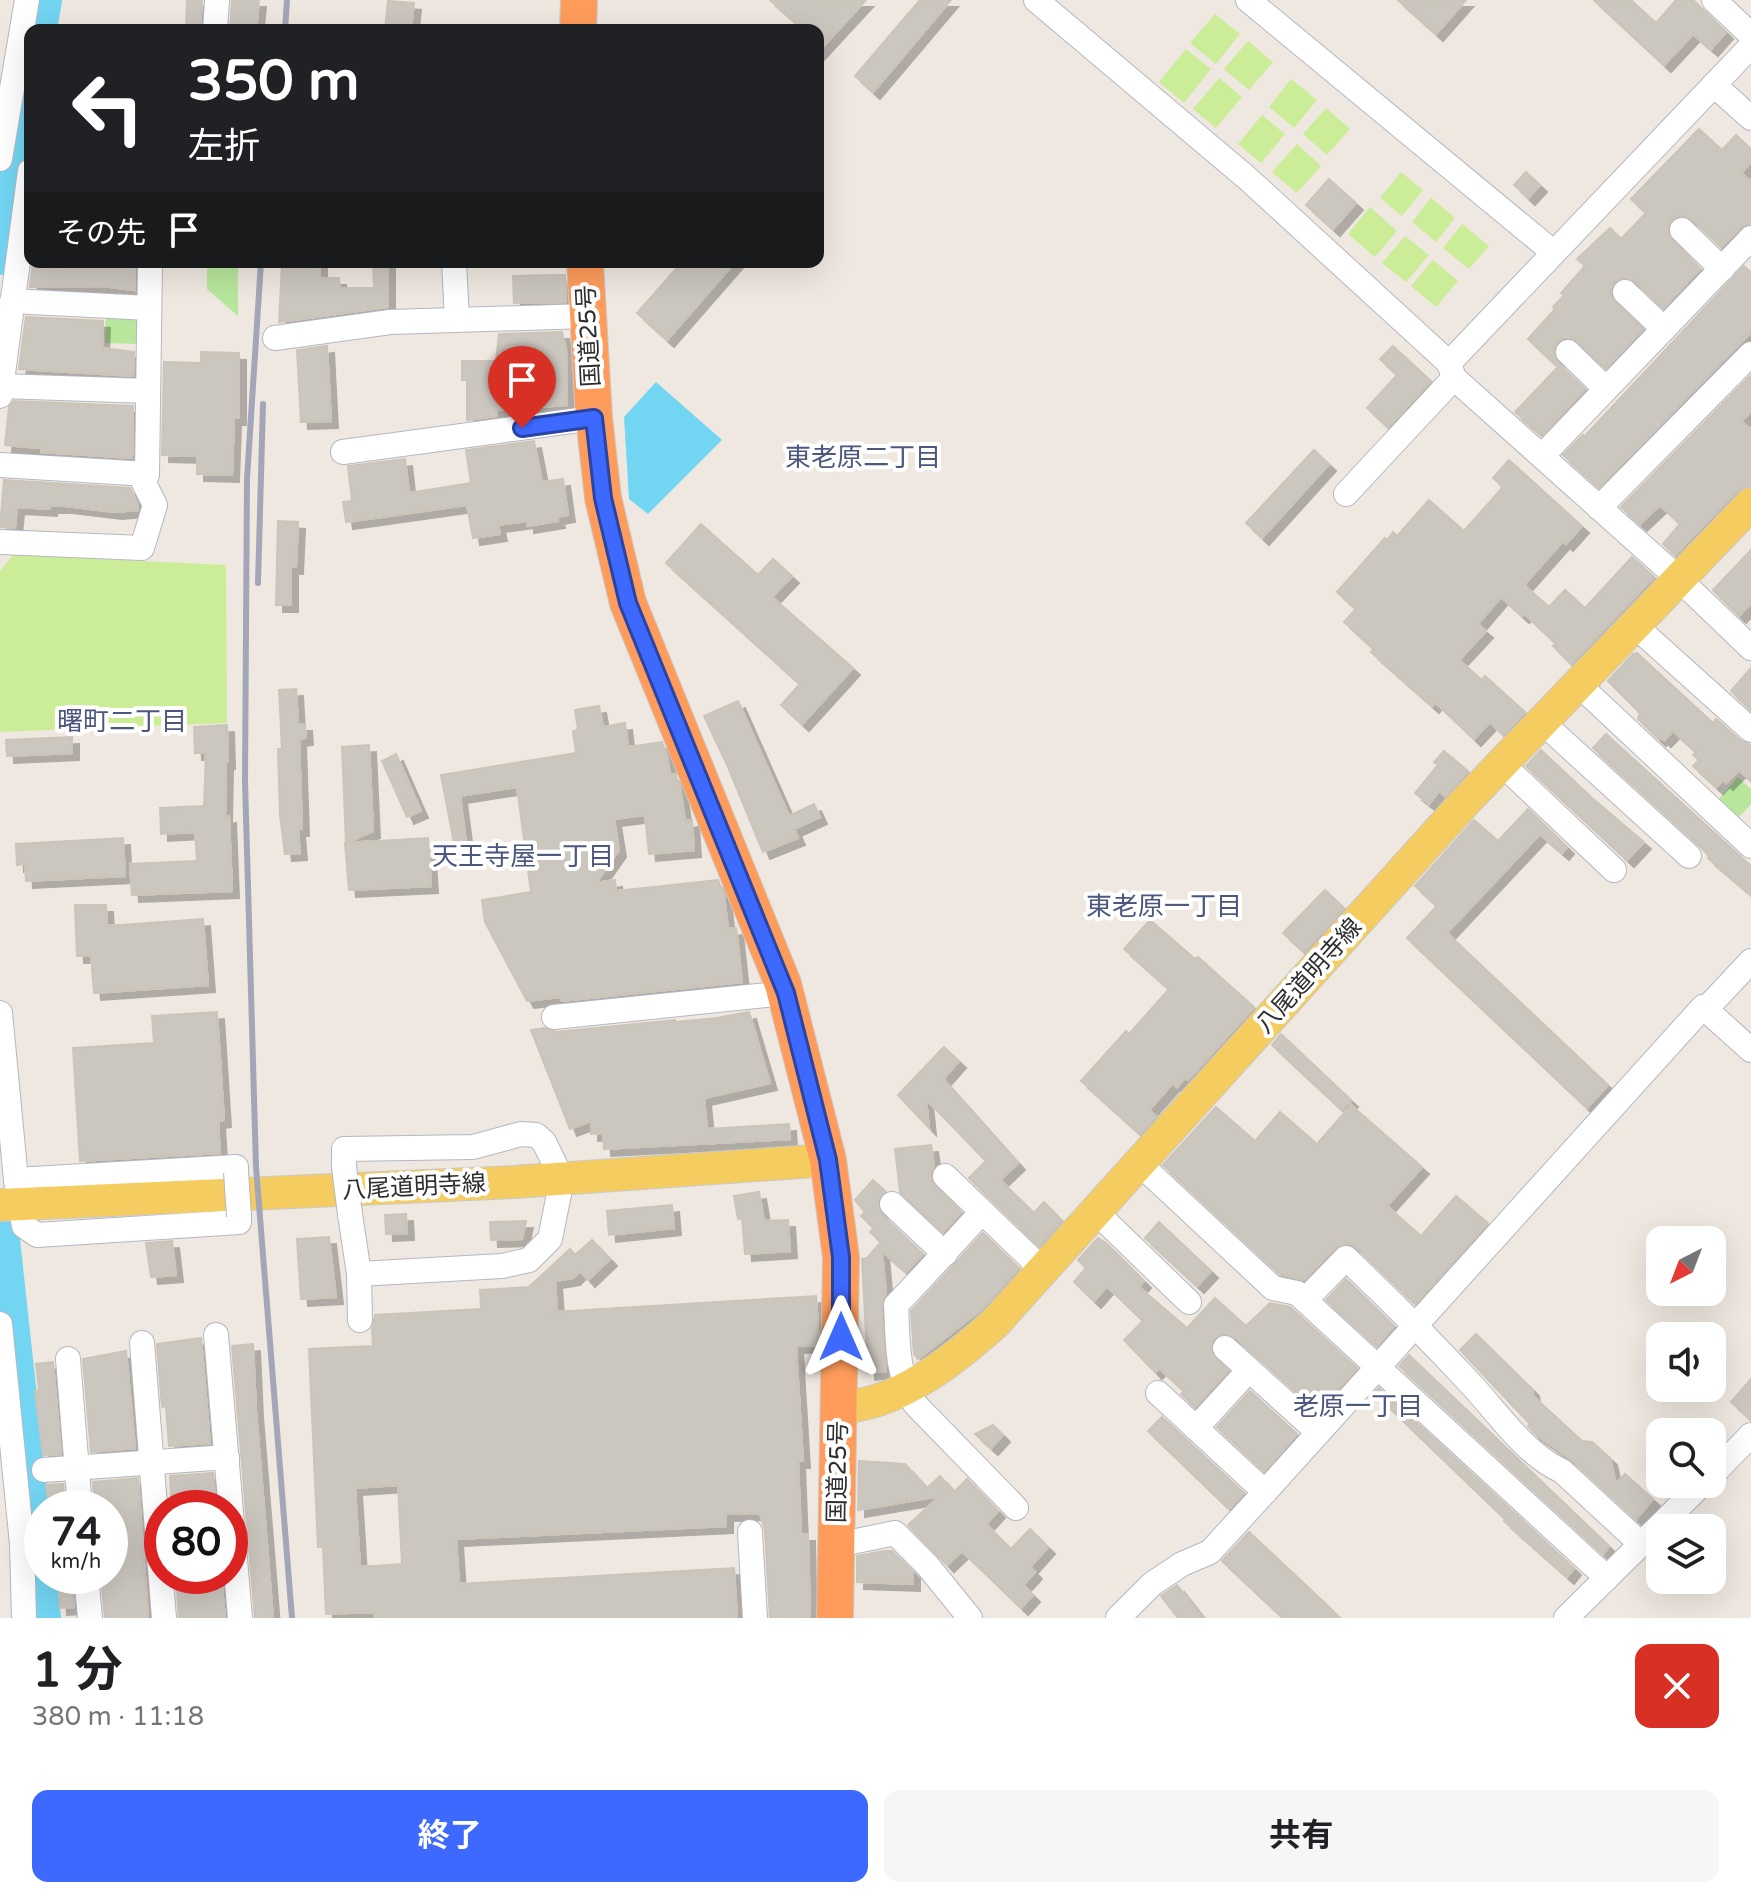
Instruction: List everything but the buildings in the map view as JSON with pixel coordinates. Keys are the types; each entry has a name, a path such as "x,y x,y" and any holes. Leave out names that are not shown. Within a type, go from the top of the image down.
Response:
{"highway":[{"path":"578,24 579,0"},
{"name":"国道25号","path":"585,268 594,418 603,498 628,603 786,993 828,1160 841,1257 835,1618"}],"main road":[{"name":"八尾道明寺線","path":"840,1407 856,1407 932,1374 995,1323 1502,764 1751,504"},
{"name":"八尾道明寺線","path":"12,1197 562,1179 828,1160"}],"street":[{"path":"0,159 27,0"},
{"path":"215,24 217,0"},
{"path":"1036,0 1247,178 1751,648"},
{"path":"1248,0 1553,252"},
{"path":"1714,0 1751,35"},
{"path":"1346,494 1553,252 1751,46"},
{"path":"1714,85 1751,118"},
{"path":"0,396 2,357 12,301 17,210 24,189"},
{"path":"1682,230 1722,269"},
{"path":"1542,456 1751,238"},
{"path":"0,542 142,548 155,505 144,483 147,474 150,268"},
{"path":"454,268 457,320"},
{"path":"1625,292 1664,329"},
{"path":"12,301 149,308"},
{"path":"275,338 390,322 588,316"},
{"path":"1568,352 1606,389"},
{"path":"1599,508 1751,354"},
{"path":"1,386 148,391"},
{"path":"343,452 594,418"},
{"path":"0,465 147,474"},
{"path":"1634,625 1751,730"},
{"path":"1578,684 1751,846"},
{"path":"1542,722 1689,856"},
{"path":"1502,764 1614,870"},
{"path":"1706,1009 1751,961"},
{"path":"554,1017 786,993"},
{"path":"1118,1618 1152,1584 1182,1564 1210,1552 1703,1007 1751,1050"},
{"path":"0,1013 12,1197 24,1226 37,1235 239,1222 236,1167 12,1197"},
{"path":"359,1274 502,1266 529,1260 550,1239 562,1179 544,1142 536,1135 521,1134 473,1147 344,1149 359,1274 360,1320"},
{"path":"1140,1164 1273,1288 1297,1293 1305,1300 1607,1578"},
{"path":"945,1176 1043,1270"},
{"path":"892,1204 945,1254"},
{"path":"982,1212 896,1305 901,1375 915,1404 1016,1508"},
{"path":"1097,1213 1189,1302"},
{"path":"1305,1300 1346,1258 1415,1324 1511,1430 1549,1466 1562,1471 1641,1544"},
{"path":"0,1324 22,1544 11,1590 24,1618"},
{"path":"216,1335 240,1618"},
{"path":"142,1343 164,1618"},
{"path":"1225,1348 1318,1432"},
{"path":"68,1359 79,1490"},
{"path":"1196,1428 1249,1370"},
{"path":"1158,1393 1265,1492"},
{"path":"1726,1464 1747,1447"},
{"path":"44,1470 227,1457"},
{"path":"1566,1618 1688,1498"},
{"path":"750,1532 755,1618"},
{"path":"837,1545 895,1533 927,1565 970,1618"},
{"path":"88,1594 90,1618"}],"green space":[{"path":"1215,14 1240,34 1216,64 1190,43"},
{"path":"1248,41 1273,62 1249,90 1224,69"},
{"path":"1186,49 1211,69 1184,103 1159,82"},
{"path":"1219,78 1242,97 1216,128 1193,109"},
{"path":"1291,79 1317,100 1294,128 1269,107"},
{"path":"1326,108 1350,129 1327,155 1303,134"},
{"path":"1262,115 1285,134 1261,163 1238,144"},
{"path":"1297,144 1321,166 1297,193 1272,172"},
{"path":"1401,172 1423,190 1402,216 1380,198"},
{"path":"1431,198 1455,218 1436,242 1412,222"},
{"path":"1370,207 1397,231 1375,257 1348,234"},
{"path":"1462,224 1489,246 1469,269 1443,248"},
{"path":"1405,236 1429,255 1406,282 1382,263"},
{"path":"1433,260 1458,281 1436,307 1411,286"},
{"path":"207,268 238,268 238,316 207,289"},
{"path":"106,313 140,315 139,344 105,343"},
{"path":"13,555 226,565 227,723 0,732 0,571"},
{"path":"1738,777 1751,789 1751,804 1738,818 1718,800"}],"water":[{"path":"656,382 722,440 648,514 629,499 624,417"}],"waterway":[{"path":"41,24 45,0"},
{"path":"0,258 24,120"},
{"path":"2,1231 44,1618"}],"railway":[{"path":"285,24 287,0"},
{"path":"261,268 247,479 245,781 256,1167 292,1618"},
{"path":"258,583 263,404"}],"district":[{"name":"東老原二丁目","path":"863,457"},
{"name":"曙町二丁目","path":"122,721"},
{"name":"天王寺屋一丁目","path":"523,856"},
{"name":"東老原一丁目","path":"1164,906"},
{"name":"老原一丁目","path":"1358,1406"}],"route":[{"path":"522,428 594,418 603,498 628,603 786,993 828,1160 841,1257 841,1337"}]}
